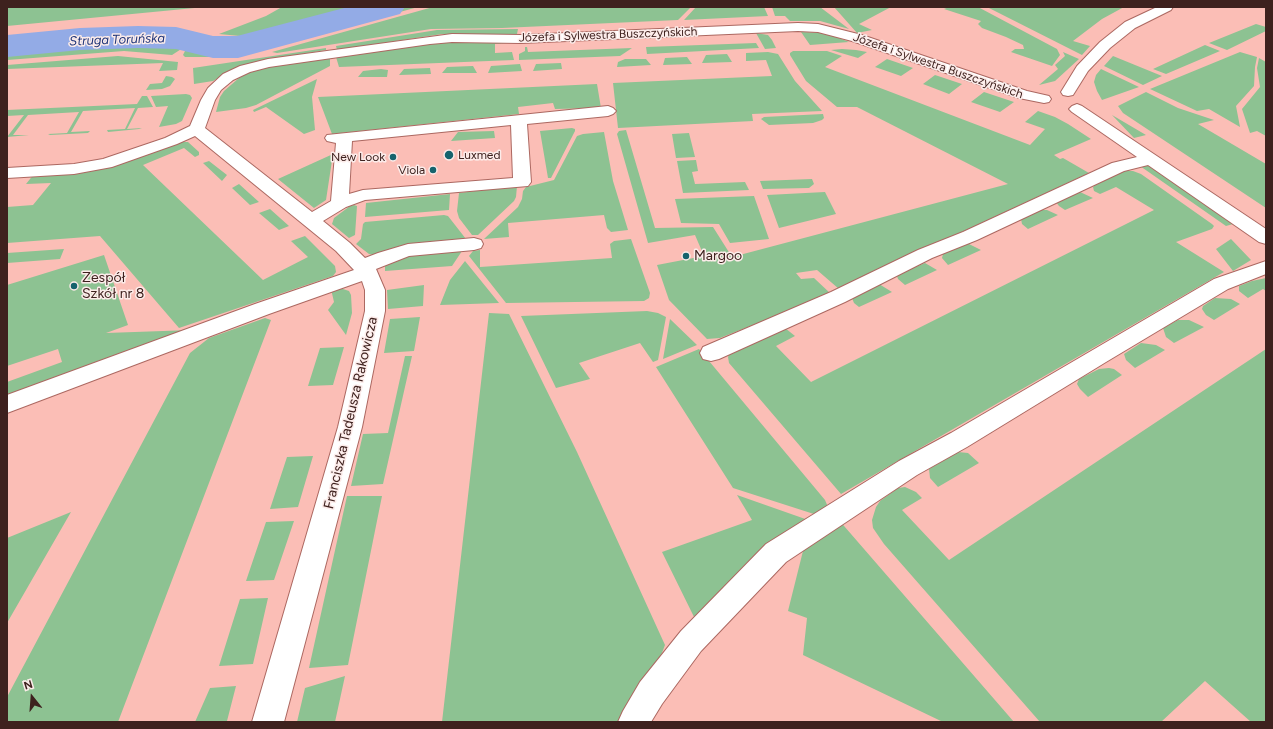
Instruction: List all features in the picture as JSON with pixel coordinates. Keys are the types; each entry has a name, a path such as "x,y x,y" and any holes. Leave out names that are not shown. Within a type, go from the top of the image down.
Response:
{"street":[{"path":"1068,92 1082,69 1105,44 1130,25 1167,7"},
{"name":"Józefa i Sylwestra Buszczyńskich","path":"197,129 208,100 215,88 228,77 245,69 275,62 452,38 521,39 798,27 818,28 857,38 1024,95 1044,98"},
{"path":"1066,108 1082,107 1083,101 1077,96 1060,90 1048,91 1043,96 1046,102 1066,108 1151,159 1266,238"},
{"path":"340,203 338,137 519,121 608,111"},
{"path":"310,221 340,203 363,195 522,182 519,121"},
{"path":"7,173 106,164 171,141 197,129"},
{"name":"Franciszka Tadeusza Rakowicza","path":"197,129 343,247 365,269 375,290 375,312 352,420 333,493 268,722"},
{"path":"712,353 838,297 925,254 970,236 1118,167 1151,159"},
{"path":"7,404 365,269 385,257 408,250 474,244"},
{"path":"634,722 651,693 691,640 776,553 908,468 959,440 1221,284 1266,267"}],"green space":[{"path":"7,7 205,7 7,26"},
{"path":"282,7 370,7 246,40 240,36 219,34 266,16"},
{"path":"393,7 418,7 266,49 258,50 253,45"},
{"path":"433,7 691,7 678,20 502,28 431,29 277,53 272,52"},
{"path":"696,7 764,7 768,16 684,20"},
{"path":"772,7 820,7 849,29 820,21 790,21 785,16 775,16"},
{"path":"834,7 891,7 859,24 872,30 857,33"},
{"path":"949,7 978,7 1057,49 1060,55 1052,66 1011,52 1015,49 1024,49 1023,45 982,28 978,24 981,21 944,9"},
{"path":"987,7 1124,7 1102,19 1073,41 1090,46 1082,55"},
{"path":"1256,24 1266,27 1266,31 1227,50 1209,43"},
{"path":"518,29 517,34 442,34 337,50 336,46 437,30"},
{"path":"801,32 826,33 849,42 810,45"},
{"path":"756,33 768,35 776,48 765,49"},
{"path":"108,40 153,40 189,44 172,55 124,51 7,60 7,49"},
{"path":"441,42 519,42 495,44 495,53 512,52 514,60 339,67 336,57"},
{"path":"756,43 759,48 647,54 646,47"},
{"path":"196,45 218,50 247,46 256,52 220,57 185,57 183,55 185,51"},
{"path":"1205,45 1220,51 1166,74 1153,69"},
{"path":"525,47 527,47 528,52 632,48 620,56 519,60 519,54 525,51"},
{"path":"326,48 326,50 255,62 230,71 213,81 194,84 193,68"},
{"path":"842,49 867,52 858,58 831,50"},
{"path":"793,51 827,51 842,56 825,67 1030,145 1045,129 1025,122 1038,111 1055,117 1091,139 1054,155 1060,159 1063,158 1089,173 839,289 817,270 796,273 801,279 814,278 831,294 720,338 707,339 669,300 657,265 704,256 695,235 648,243 617,134 619,131 626,130 655,228 713,227 732,257 1008,184 857,107 837,107 806,81 790,55"},
{"path":"768,52 778,54 795,81 822,111 752,114 753,121 618,128 613,83 772,76 766,60 746,61 746,53"},
{"path":"1063,52 1079,59 1055,81 1039,85 1058,69 1055,65 1065,56"},
{"path":"1240,52 1257,57 1254,86 1236,106 1240,127 1209,109 1197,111 1150,89"},
{"path":"727,54 732,62 702,63 706,55"},
{"path":"118,56 178,62 177,70 159,71 163,63 7,69 7,65"},
{"path":"1113,56 1162,76 1143,85 1104,66"},
{"path":"687,57 692,64 663,65 665,58"},
{"path":"330,58 330,66 256,105 246,108 216,112 220,97 224,91 239,78 248,73 272,66"},
{"path":"1259,58 1266,62 1266,136 1257,131 1250,133 1242,109 1260,87 1257,68"},
{"path":"625,59 646,59 651,65 617,67 618,62"},
{"path":"887,59 913,68 901,76 875,67"},
{"path":"561,63 562,69 533,71 536,64"},
{"path":"520,64 522,71 488,73 491,66"},
{"path":"473,66 477,73 442,73 447,67"},
{"path":"430,68 431,74 399,75 404,69"},
{"path":"381,69 388,70 387,77 358,77 363,71"},
{"path":"1101,69 1139,87 1102,100 1094,82 1096,75"},
{"path":"935,75 962,84 949,94 923,84"},
{"path":"166,76 175,79 170,86 162,89 146,90 150,84 162,83"},
{"path":"317,79 312,97 315,130 304,134 266,107 254,112 253,110"},
{"path":"597,84 601,108 555,109 553,103 518,107 519,114 332,134 318,97"},
{"path":"984,92 1014,102 1000,112 971,102"},
{"path":"1146,92 1178,108 1214,120 1198,124 1266,164 1266,208 1123,113 1118,106"},
{"path":"190,95 192,98 182,121 176,124 159,127 168,106 156,107 151,96"},
{"path":"142,96 147,96 153,107 138,108 127,129 142,128 139,129 108,132 107,130 125,129 135,108 83,111 71,132 90,131 88,133 48,134 67,133 79,112 28,115 13,135 29,135 7,137 24,115 7,116 7,110 137,104"},
{"path":"823,114 824,118 822,120 813,123 769,125 761,119 764,117"},
{"path":"1112,115 1146,135 1134,138"},
{"path":"575,129 575,131 551,178 548,178 540,131"},
{"path":"494,131 495,138 451,141 458,132"},
{"path":"604,132 613,181 628,230 611,232 607,228 604,215 508,223 509,237 484,239 518,207 522,199 523,191 526,187 554,180 577,136"},
{"path":"689,133 695,157 676,158 672,134"},
{"path":"181,142 188,142 199,152 199,155 195,157 184,148 143,165 263,280 308,257 291,241 305,236 335,266 336,272 333,276 179,328 100,236 7,243 7,207 33,205 51,183 26,184 34,174"},
{"path":"333,154 326,200 314,208 278,179"},
{"path":"696,160 698,171 692,172 695,184 745,182 749,190 683,193 677,161"},
{"path":"209,161 227,175 222,181 203,163"},
{"path":"1147,164 1233,224 1226,226 1140,166"},
{"path":"1124,171 1133,171 1141,174 1214,226 1212,229 1176,242 1224,272 841,494 729,363 728,357 730,353 785,328 795,336 776,346 811,382 1154,210 1116,187 1100,194 1094,191 1093,187 1096,184"},
{"path":"812,179 814,184 809,188 763,189 760,181"},
{"path":"239,184 259,202 250,205 232,188"},
{"path":"517,186 514,201 478,235 472,235 459,218 457,211 459,193"},
{"path":"825,192 836,214 779,228 767,195"},
{"path":"1080,192 1093,198 1065,210 1056,202"},
{"path":"450,194 449,210 365,217 366,203"},
{"path":"754,196 769,239 730,243 719,224 681,223 675,199"},
{"path":"350,206 357,206 355,235 349,238 332,224 334,218"},
{"path":"270,209 289,226 279,230 259,213"},
{"path":"1041,210 1047,210 1058,215 1028,229 1022,224 1021,219"},
{"path":"444,215 448,216 466,239 373,255 369,254 356,244 361,239 363,224 365,222"},
{"path":"631,239 650,293 649,298 644,301 506,303 469,256 473,251 480,250 480,267 612,258 610,244 614,241"},
{"path":"1231,239 1251,260 1233,271 1216,249"},
{"path":"963,244 969,244 981,250 948,265 942,258 943,254"},
{"path":"64,249 60,259 7,263 7,253"},
{"path":"462,251 452,266 385,271 385,262 410,255"},
{"name":"Zespół Szkół nr 8","path":"104,255 128,325 106,333 192,330 7,397 7,382 62,362 58,349 7,366 7,285"},
{"path":"465,261 499,303 440,305 450,280"},
{"path":"925,263 937,270 905,285 898,279 897,276 899,274"},
{"path":"1266,278 1266,291 1263,289 1248,298 1239,291 1239,286"},
{"path":"879,284 892,292 859,307 854,303 852,298"},
{"path":"424,285 423,306 388,309 387,290"},
{"path":"331,289 343,289 349,291 351,295 352,313 346,335 328,310 334,302"},
{"path":"1215,298 1231,299 1240,304 1214,320 1206,315 1202,309 1203,306"},
{"path":"647,311 658,313 666,317 658,360 653,362 640,343 579,363 590,379 556,388 521,316"},
{"path":"489,313 509,314 577,452 665,645 654,674 626,722 442,722"},
{"path":"420,317 414,351 384,353 390,319"},
{"path":"265,318 271,320 118,722 7,722 7,697 190,353 209,338"},
{"path":"670,319 697,345 663,359"},
{"path":"1178,320 1189,320 1204,327 1174,343 1166,337 1163,328"},
{"path":"1141,343 1156,345 1165,350 1135,368 1126,360 1124,354"},
{"path":"344,347 333,385 308,386 320,348"},
{"path":"699,349 825,500 828,507 817,515 733,488 656,367"},
{"path":"1266,349 1266,722 1251,722 1205,681 1161,722 1040,722 884,544 873,528 872,520 876,507 880,501 898,488 905,487 916,492 922,498 902,510 949,560"},
{"path":"405,356 412,356 383,484 351,486 363,434 388,433"},
{"path":"1099,369 1114,369 1122,375 1088,397 1080,389 1077,384 1079,379"},
{"path":"958,452 968,453 979,463 938,487 930,478 929,469"},
{"path":"313,456 298,507 270,509 287,457"},
{"path":"737,495 811,521 697,623 662,552 752,520"},
{"path":"347,496 382,496 348,665 309,668"},
{"path":"71,512 7,623 7,538"},
{"path":"838,519 1014,722 943,722 803,655 807,618 788,611 805,543"},
{"path":"294,521 274,580 246,581 266,522"},
{"path":"268,598 253,664 219,666 240,599"},
{"path":"345,676 335,722 297,722 305,688"},
{"path":"236,686 228,722 195,722 210,688"}],"waterway":[{"name":"Struga Toruńska","path":"7,46 80,39 138,37 176,38 213,47 238,47 388,7"}],"place":[{"name":"Luxmed","path":"449,155"},
{"name":"New Look","path":"393,157"},
{"name":"Viola","path":"433,170"},
{"name":"Margoo","path":"686,256"},
{"name":"Zespół Szkół nr 8","path":"74,286"}]}
